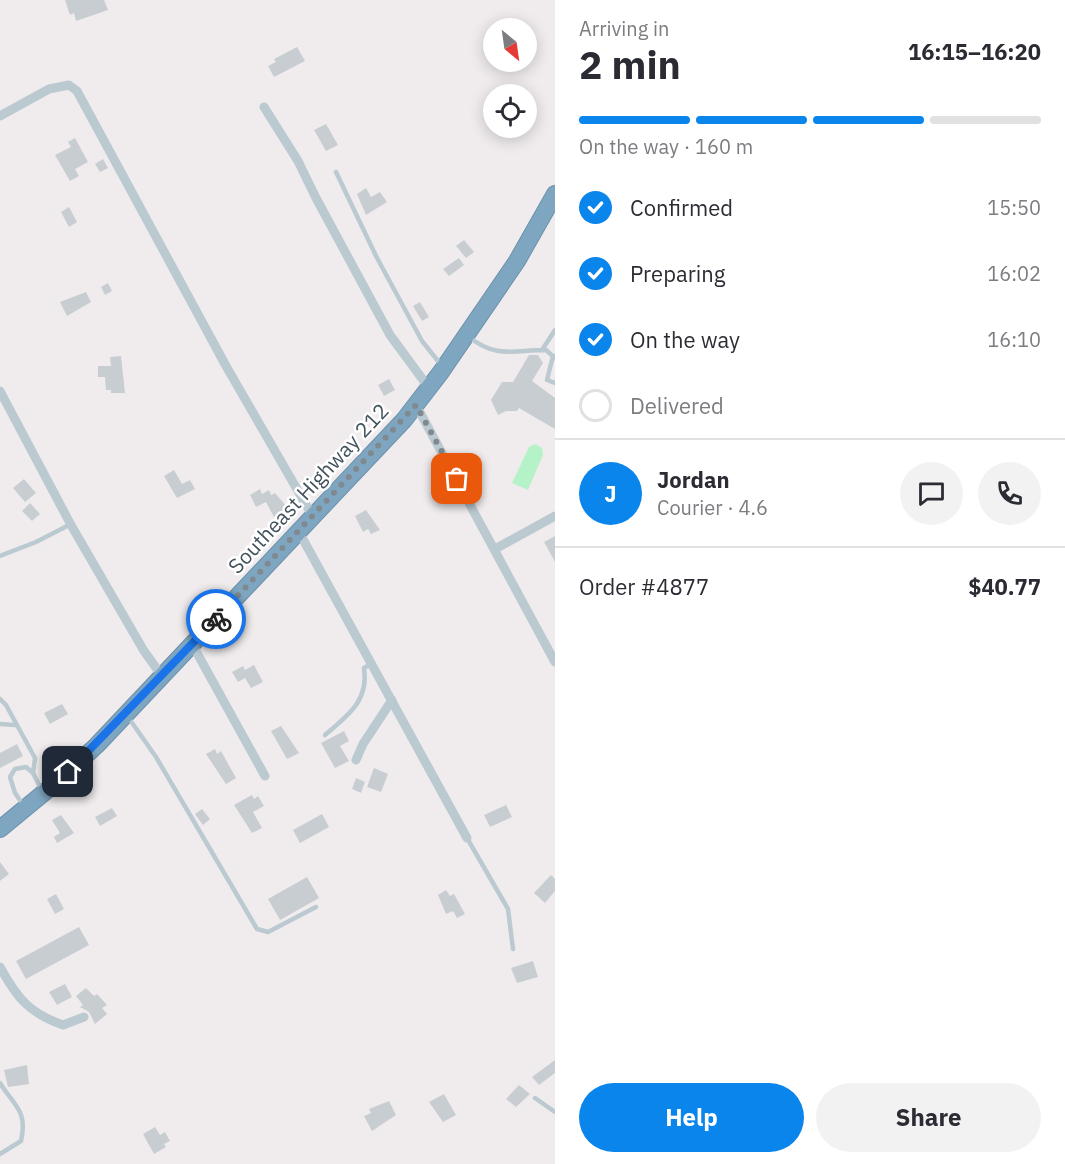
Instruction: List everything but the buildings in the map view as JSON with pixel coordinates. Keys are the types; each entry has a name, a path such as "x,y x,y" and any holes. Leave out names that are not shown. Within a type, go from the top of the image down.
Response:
{"highway":[{"name":"Southeast Highway 212","path":"0,829 44,794 126,715 416,405 467,335 527,245 555,194"}],"street":[{"path":"0,116 49,89 69,84 77,91 225,366 313,517"},
{"path":"264,107 298,161 390,335 429,388"},
{"path":"0,391 71,524 144,651 162,676"},
{"path":"416,405 555,662"},
{"path":"495,549 555,516"},
{"path":"299,532 467,838"},
{"path":"192,644 265,776"},
{"path":"356,760 363,744 392,700"},
{"path":"0,967 28,1008 44,1018 63,1025 84,1017"}],"lane":[{"path":"336,172 376,256 422,341 444,368"},
{"path":"542,350 555,330"},
{"path":"467,335 483,348 499,353 542,350 554,357 547,380 555,383"},
{"path":"0,556 36,542 71,524"},
{"path":"325,735 352,712 362,700 365,690 364,668 371,664"},
{"path":"0,699 6,705 35,758 33,773"},
{"path":"126,715 156,757 257,929 268,932 316,907"},
{"path":"0,724 15,725"},
{"path":"26,808 15,794 10,777 15,769 26,767 33,773 44,794"},
{"path":"467,838 508,909 513,949"},
{"path":"0,1083 21,1108 23,1132 21,1141 0,1154"},
{"path":"535,1098 555,1112"}],"green space":[{"path":"535,444 542,448 543,455 528,490 512,483 529,447"}],"way so far":[{"path":"216,619 388,438 416,405 457,479"}],"route":[{"path":"68,772 97,745 216,619"}]}
